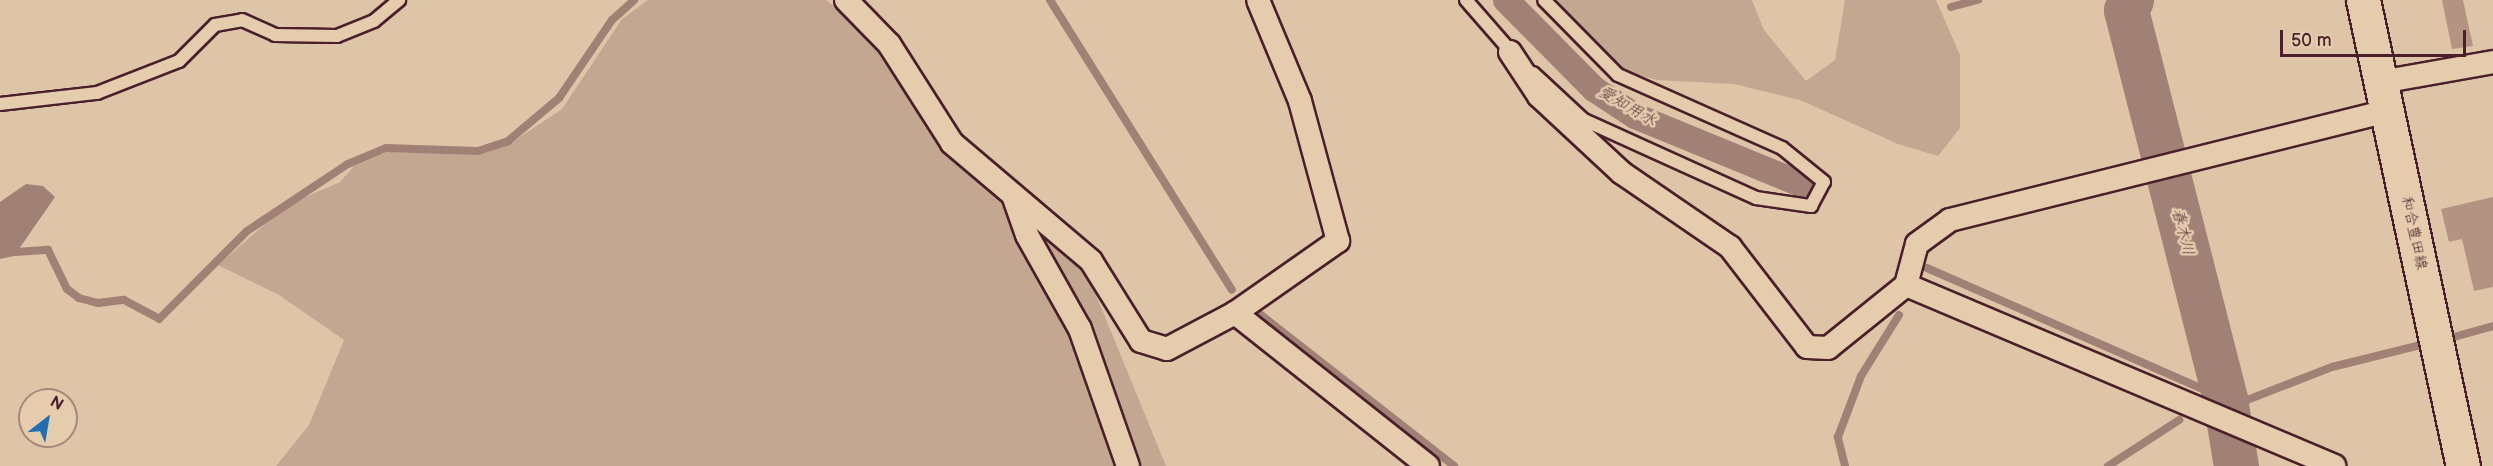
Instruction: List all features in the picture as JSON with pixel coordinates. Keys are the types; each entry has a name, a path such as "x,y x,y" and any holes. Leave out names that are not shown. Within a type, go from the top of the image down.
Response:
{"main road":[{"name":"和合豊田線","path":"2363,0 2463,466"}],"street":[{"path":"846,0 889,44 952,143 1013,195 1050,221 1091,261 1141,341 1167,350 1235,313 1338,241 1300,101 1258,0"},
{"path":"1510,52 1539,96 1622,173 1730,247 1807,347 1828,348 1906,285 1917,244 1950,220 2384,97 2493,62"},
{"path":"1013,195 1027,235 1080,329 1128,466"},
{"path":"1906,285 2334,466"},
{"path":"1235,313 1428,466"}],"lane":[{"path":"0,104 97,93 179,61 215,25 242,20 275,35 337,36 374,21 399,0"},
{"path":"1466,0 1510,52 1584,120 1645,152 1756,198 1811,206 1824,182 1808,168 1782,148 1618,75 1544,0"}],"shaded area":[{"path":"648,0 826,0 853,22 1002,197 1010,216 1085,268 1166,466 276,466 309,425 344,340 279,295 218,265 287,205 340,182 354,166 388,152 482,154 511,143 562,109 622,19"},
{"path":"1553,0 1752,0 1764,30 1806,81 1835,60 1845,0 1936,0 1960,55 1960,128 1938,156 1898,144 1800,100 1734,84 1657,80 1621,70"},
{"path":"26,184 43,186 55,197 14,256 0,259 0,202"}],"building":[{"path":"2442,0 2463,0 2473,46 2452,49"},
{"path":"2493,197 2493,287 2474,291 2462,239 2449,242 2441,209"}],"waterway":[{"path":"16,252 48,250 67,289 79,298 98,303 124,300 159,319 247,231 348,164 386,148 478,151 508,141 559,98 612,20 634,0"},
{"path":"1050,0 1232,290"},
{"name":"愛知用水","path":"1506,0 1594,89 1635,116 1808,187"},
{"path":"1951,7 1978,0"},
{"name":"春木川","path":"2124,0 2126,10"},
{"name":"春木川","path":"2131,0 2126,10 2225,399 2236,466"},
{"path":"1927,268 2225,399 2242,402 2332,367 2428,343"},
{"path":"1261,315 1454,466"},
{"path":"1845,466 1838,437 1861,376 1899,315"},
{"path":"2443,340 2493,326"},
{"path":"2108,466 2179,420"}]}
